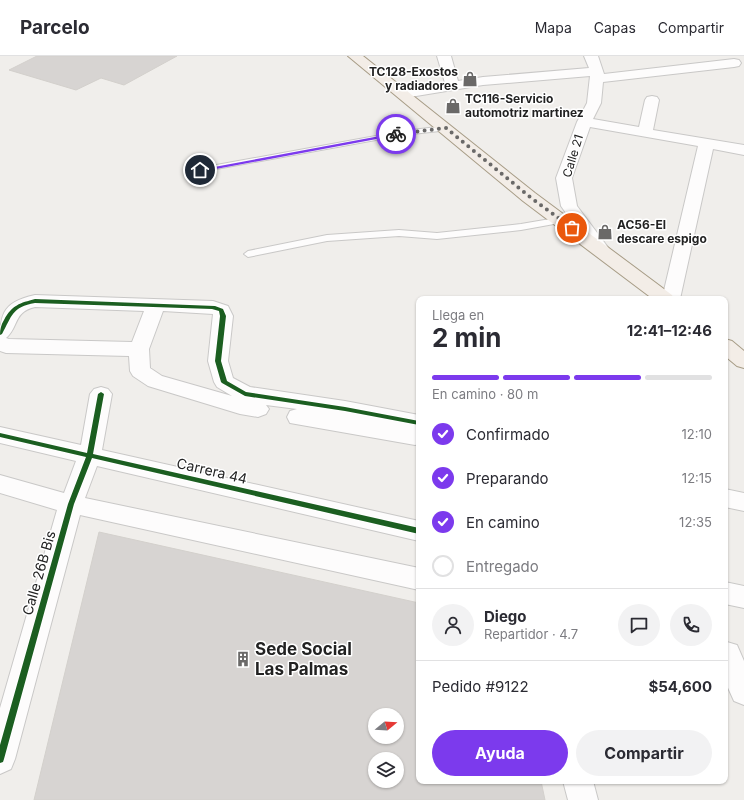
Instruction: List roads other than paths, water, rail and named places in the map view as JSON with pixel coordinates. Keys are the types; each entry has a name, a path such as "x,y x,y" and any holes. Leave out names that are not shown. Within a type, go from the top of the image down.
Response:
{"main road":[{"path":"355,56 530,197 661,296"},
{"path":"728,348 744,361"}],"street":[{"path":"444,56 453,86"},
{"name":"Calle 21","path":"591,56 597,75 594,103 584,122 564,178 569,206 601,250"},
{"path":"404,94 483,81 597,75 734,63"},
{"path":"645,132 652,100"},
{"path":"584,122 744,150"},
{"path":"672,296 706,144"},
{"path":"0,333 13,309 22,303 35,301 213,307 221,310 223,316 218,361 224,382 245,394 352,410 416,422"},
{"path":"155,306 139,349 140,371 155,381 240,406 416,437"},
{"path":"0,343 6,346 139,349"},
{"name":"Calle 26B Bis","path":"0,759 71,504 90,455 101,394"},
{"name":"Carrera 44","path":"0,435 416,530"},
{"path":"0,484 71,504 416,578"},
{"path":"728,484 744,487"},
{"path":"728,499 744,502"},
{"path":"728,594 744,597"},
{"path":"732,654 744,692"},
{"path":"579,784 583,800"}],"lane":[{"path":"200,170 403,133 446,128"},
{"path":"248,254 327,238 399,233 437,236 521,227 562,220"}],"place":[{"name":"TC128-Exostos y radiadores","path":"470,79"},
{"name":"TC116-Servicio automotriz martinez","path":"453,106"},
{"name":"AC56-El descare espigo","path":"605,232"},
{"name":"Sede Social Las Palmas","path":"243,659"}]}
